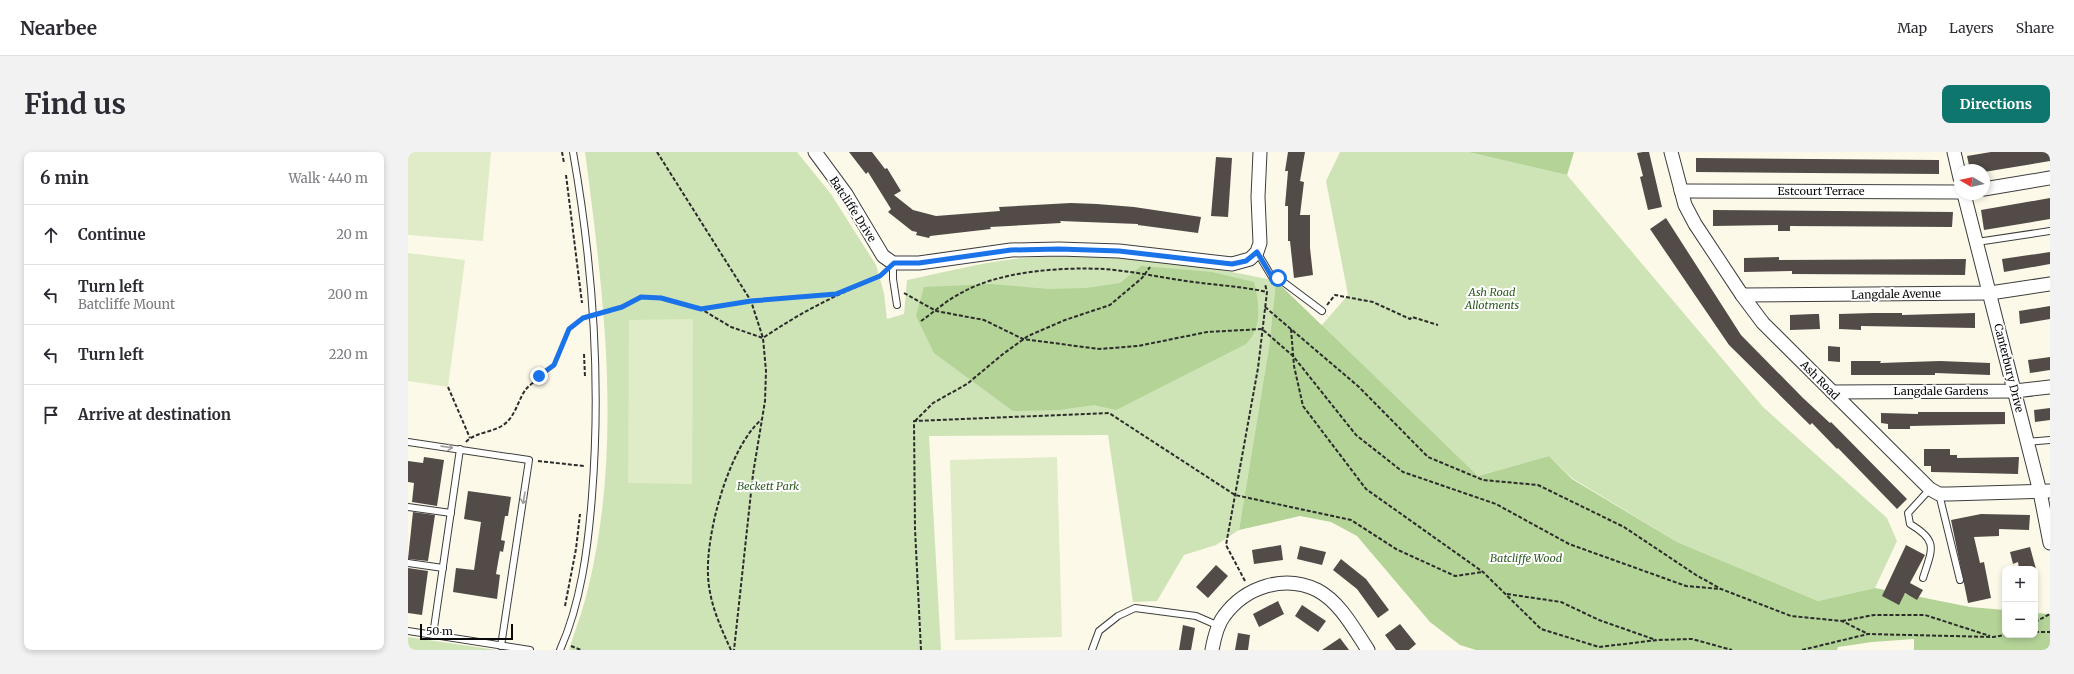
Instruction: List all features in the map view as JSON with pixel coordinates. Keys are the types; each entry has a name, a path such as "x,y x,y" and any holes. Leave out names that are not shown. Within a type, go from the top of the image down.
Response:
{"street":[{"name":"Batcliffe Drive","path":"814,152 846,194 883,256 894,263"},
{"path":"894,263 919,263 1011,250 1059,249 1160,254 1228,264 1246,261 1257,252 1260,234 1258,197 1260,152"},
{"name":"Ash Road","path":"1671,152 1685,205 1695,224 1742,295 1763,323 1935,492"},
{"path":"1954,152 1957,164"},
{"path":"1990,188 2050,178"},
{"name":"Estcourt Terrace","path":"1681,191 1954,192"},
{"name":"Canterbury Drive","path":"1966,200 2027,442 2045,492 2050,543"},
{"name":"Langdale Avenue","path":"1742,295 1990,293 2050,284"},
{"name":"Langdale Gardens","path":"1832,392 2015,391 2050,387"},
{"path":"1935,492 2045,492"},
{"path":"1212,650 1219,626 1224,616 1232,606 1251,591 1277,583 1304,585 1317,590 1333,602 1348,620 1368,650"}],"lane":[{"path":"560,650 574,610 584,565 590,523 596,415 593,315 585,234 573,152"},
{"path":"1976,242 2050,231"},
{"path":"1257,252 1272,277 1278,278 1322,311"},
{"path":"894,263 894,288 897,304"},
{"path":"2027,442 2050,440"},
{"path":"408,442 529,460 501,646"},
{"path":"433,635 460,449"},
{"path":"1923,578 1931,551 1930,541 1925,532 1910,524 1908,513 1935,492 1960,580"},
{"path":"408,507 451,513"},
{"path":"408,563 443,568"},
{"path":"1092,650 1099,631 1118,616 1135,608 1196,616 1219,626"},
{"path":"408,631 530,650"}],"path":[{"path":"562,152 584,326"},
{"path":"657,152 751,301 763,338 766,371 765,401 761,419 746,532 733,650"},
{"path":"921,650 915,529 914,421 933,403 967,384 1023,340 1065,320 1110,305 1144,274 1160,254"},
{"path":"763,338 794,316 836,294 880,276 894,263"},
{"path":"921,321 961,292 992,280 1024,273 1065,269 1104,269 1186,281 1236,286 1267,292"},
{"path":"1251,591 1226,545 1258,368 1267,292 1264,278"},
{"path":"894,288 936,311 984,320 1023,340 1099,349 1138,346 1207,332 1262,329 1293,356 1356,435 1403,472 1496,504 1569,544 1686,586 1721,589"},
{"path":"701,309 751,301 836,294"},
{"path":"1322,311 1335,295 1373,302 1410,319 1412,317 1438,325"},
{"path":"460,449 470,438 489,432 507,422 518,407 526,389 539,376 554,365 569,329 583,318 622,307 641,297 661,298 701,309 731,327 763,338"},
{"path":"1265,307 1359,386 1428,457 1483,480 1538,485 1624,527 1696,575 1721,589 1791,616 1842,622 1868,634"},
{"path":"1291,329 1293,356 1304,406 1366,489 1483,572 1541,629 1600,649 1658,640 1692,639 1732,650"},
{"path":"584,348 585,384"},
{"path":"448,387 470,438"},
{"path":"914,421 1109,413 1235,495 1351,520 1396,549 1455,576 1483,572"},
{"path":"733,650 719,625 712,599 708,575 709,551 726,479 743,439 761,419"},
{"path":"584,474 585,458"},
{"path":"545,461 584,466"},
{"path":"563,612 576,550 580,512"},
{"path":"1506,594 1561,602 1599,620 1658,640"},
{"path":"2038,620 2050,614"},
{"path":"1842,622 1874,615 1925,615 1993,637"},
{"path":"2038,632 2050,632"},
{"path":"1802,650 1868,634 1993,637 2002,636"}],"green space":[{"path":"408,152 491,152 483,241 408,235"},
{"name":"Beckett Park","path":"585,152 797,152 831,194 876,265 884,293 887,319 904,314 907,280 1014,259 1080,256 1113,257 1179,263 1276,281 1269,347 1239,530 1216,545 1184,555 1157,601 1133,602 1108,435 929,436 941,650 569,650 586,597 599,535 605,480 607,426 607,371 604,316"},
{"name":"Ash Road Allotments","path":"1340,152 1468,152 1567,175 1763,407 1887,518 1897,541 1875,588 1818,601 1677,542 1572,478 1549,456 1478,476 1321,326 1348,295 1326,181"},
{"path":"1468,152 1574,152 1567,175"},
{"path":"408,253 465,260 448,387 408,381"},
{"path":"1141,266 1212,272 1254,282 1258,306 1257,322 1255,330 1246,344 1116,410 1094,405 1059,410 1013,411 934,353 916,316 924,287 990,284 1049,289 1086,288 1120,283"},
{"name":"Batcliffe Wood","path":"1276,281 1478,476 1549,456 1572,479 1677,542 1818,601 1875,588 1970,607 2002,610 2002,638 2038,638 2038,613 2050,614 2050,650 1914,650 1914,639 1872,642 1838,647 1837,650 1476,650 1460,645 1430,622 1357,536 1331,522 1300,516 1239,530 1269,347"},
{"path":"693,319 692,484 628,483 629,320"},
{"path":"1057,457 1062,637 955,640 950,460"},
{"path":"408,637 497,650 408,650"}],"building":[{"path":"849,152 872,152 885,169 887,168 901,191 894,195 913,210 936,216 1000,211 999,207 1071,203 1097,204 1134,207 1201,217 1198,233 1138,224 1060,221 1061,223 990,227 991,229 930,236 929,238 916,235 917,232 912,231 888,212 891,209 868,172 866,174"},
{"path":"1288,152 1305,152 1300,181 1304,182 1300,215 1310,215 1310,248 1313,275 1294,278 1290,241 1288,241 1288,206 1285,206 1288,171 1285,171"},
{"path":"1649,152 1662,207 1648,210 1640,177 1643,176 1637,153"},
{"path":"1991,152 2050,152 2050,161 1990,171 1990,164 1969,164 1967,156"},
{"path":"1216,157 1232,158 1228,217 1211,216"},
{"path":"1696,158 1939,160 1939,174 1696,172"},
{"path":"2050,198 2050,219 1984,230 1981,210"},
{"path":"1713,210 1953,212 1952,227 1790,226 1790,231 1778,231 1778,225 1713,226"},
{"path":"1666,218 1741,335 1803,398 1830,423 1831,422 1907,499 1897,509 1838,448 1837,449 1812,423 1810,425 1729,345 1650,229"},
{"path":"2050,252 2050,264 2004,272 2002,259"},
{"path":"1779,257 1779,260 1966,259 1965,275 1792,274 1792,271 1744,272 1744,258"},
{"path":"2050,306 2050,319 2020,324 2019,311"},
{"path":"1902,313 1902,315 1975,313 1975,328 1861,326 1861,330 1839,329 1839,314"},
{"path":"1819,314 1820,329 1790,330 1790,315"},
{"path":"1828,346 1840,347 1840,362 1828,361"},
{"path":"2050,357 2050,370 2030,373 2028,360"},
{"path":"1851,361 1881,361 1880,363 1940,361 1990,363 1990,375 1935,373 1935,375 1851,375"},
{"path":"2050,408 2050,420 2035,422 2034,410"},
{"path":"1918,412 2005,412 2005,424 1910,426 1910,429 1888,429 1888,424 1881,423 1881,413 1918,414"},
{"path":"1924,449 1950,449 1950,455 1957,455 1957,458 2019,457 2018,474 1931,472 1931,466 1924,466"},
{"path":"424,457 444,460 437,506 412,502 414,483 408,482 408,461 423,463"},
{"path":"468,491 511,497 508,516 505,516 501,540 505,541 503,552 500,551 496,574 500,575 497,599 453,592 456,568 474,570 481,522 464,519"},
{"path":"413,512 435,515 428,561 408,559"},
{"path":"1981,514 2030,515 2029,530 1999,529 1999,536 1974,537 1980,563 1984,562 1991,598 1968,603 1951,520"},
{"path":"1281,545 1283,560 1254,564 1252,550"},
{"path":"1906,545 1925,555 1910,583 1923,590 1917,600 1905,593 1899,605 1882,596"},
{"path":"1300,546 1326,552 1322,565 1297,559"},
{"path":"2030,547 2035,566 2019,566 2018,562 2013,564 2010,552"},
{"path":"1341,559 1366,579 1389,610 1378,618 1357,589 1333,570"},
{"path":"1216,565 1228,576 1208,598 1196,587"},
{"path":"408,568 428,571 422,615 408,613"},
{"path":"1278,601 1284,614 1259,627 1253,614"},
{"path":"1302,605 1326,621 1318,632 1295,616"},
{"path":"1400,624 1416,644 1409,650 1396,650 1385,635"},
{"path":"1183,625 1195,628 1191,650 1179,650"},
{"path":"1238,633 1250,635 1248,650 1235,650"},
{"path":"1340,638 1349,650 1322,650"}],"route":[{"path":"539,376 554,365 563,348 569,329 583,318 622,307 641,297 661,298 701,309 751,301 836,294 880,276 894,263 919,263 965,255 1011,250 1059,249 1160,254 1232,264 1246,261 1257,252 1272,277 1278,278"}]}
